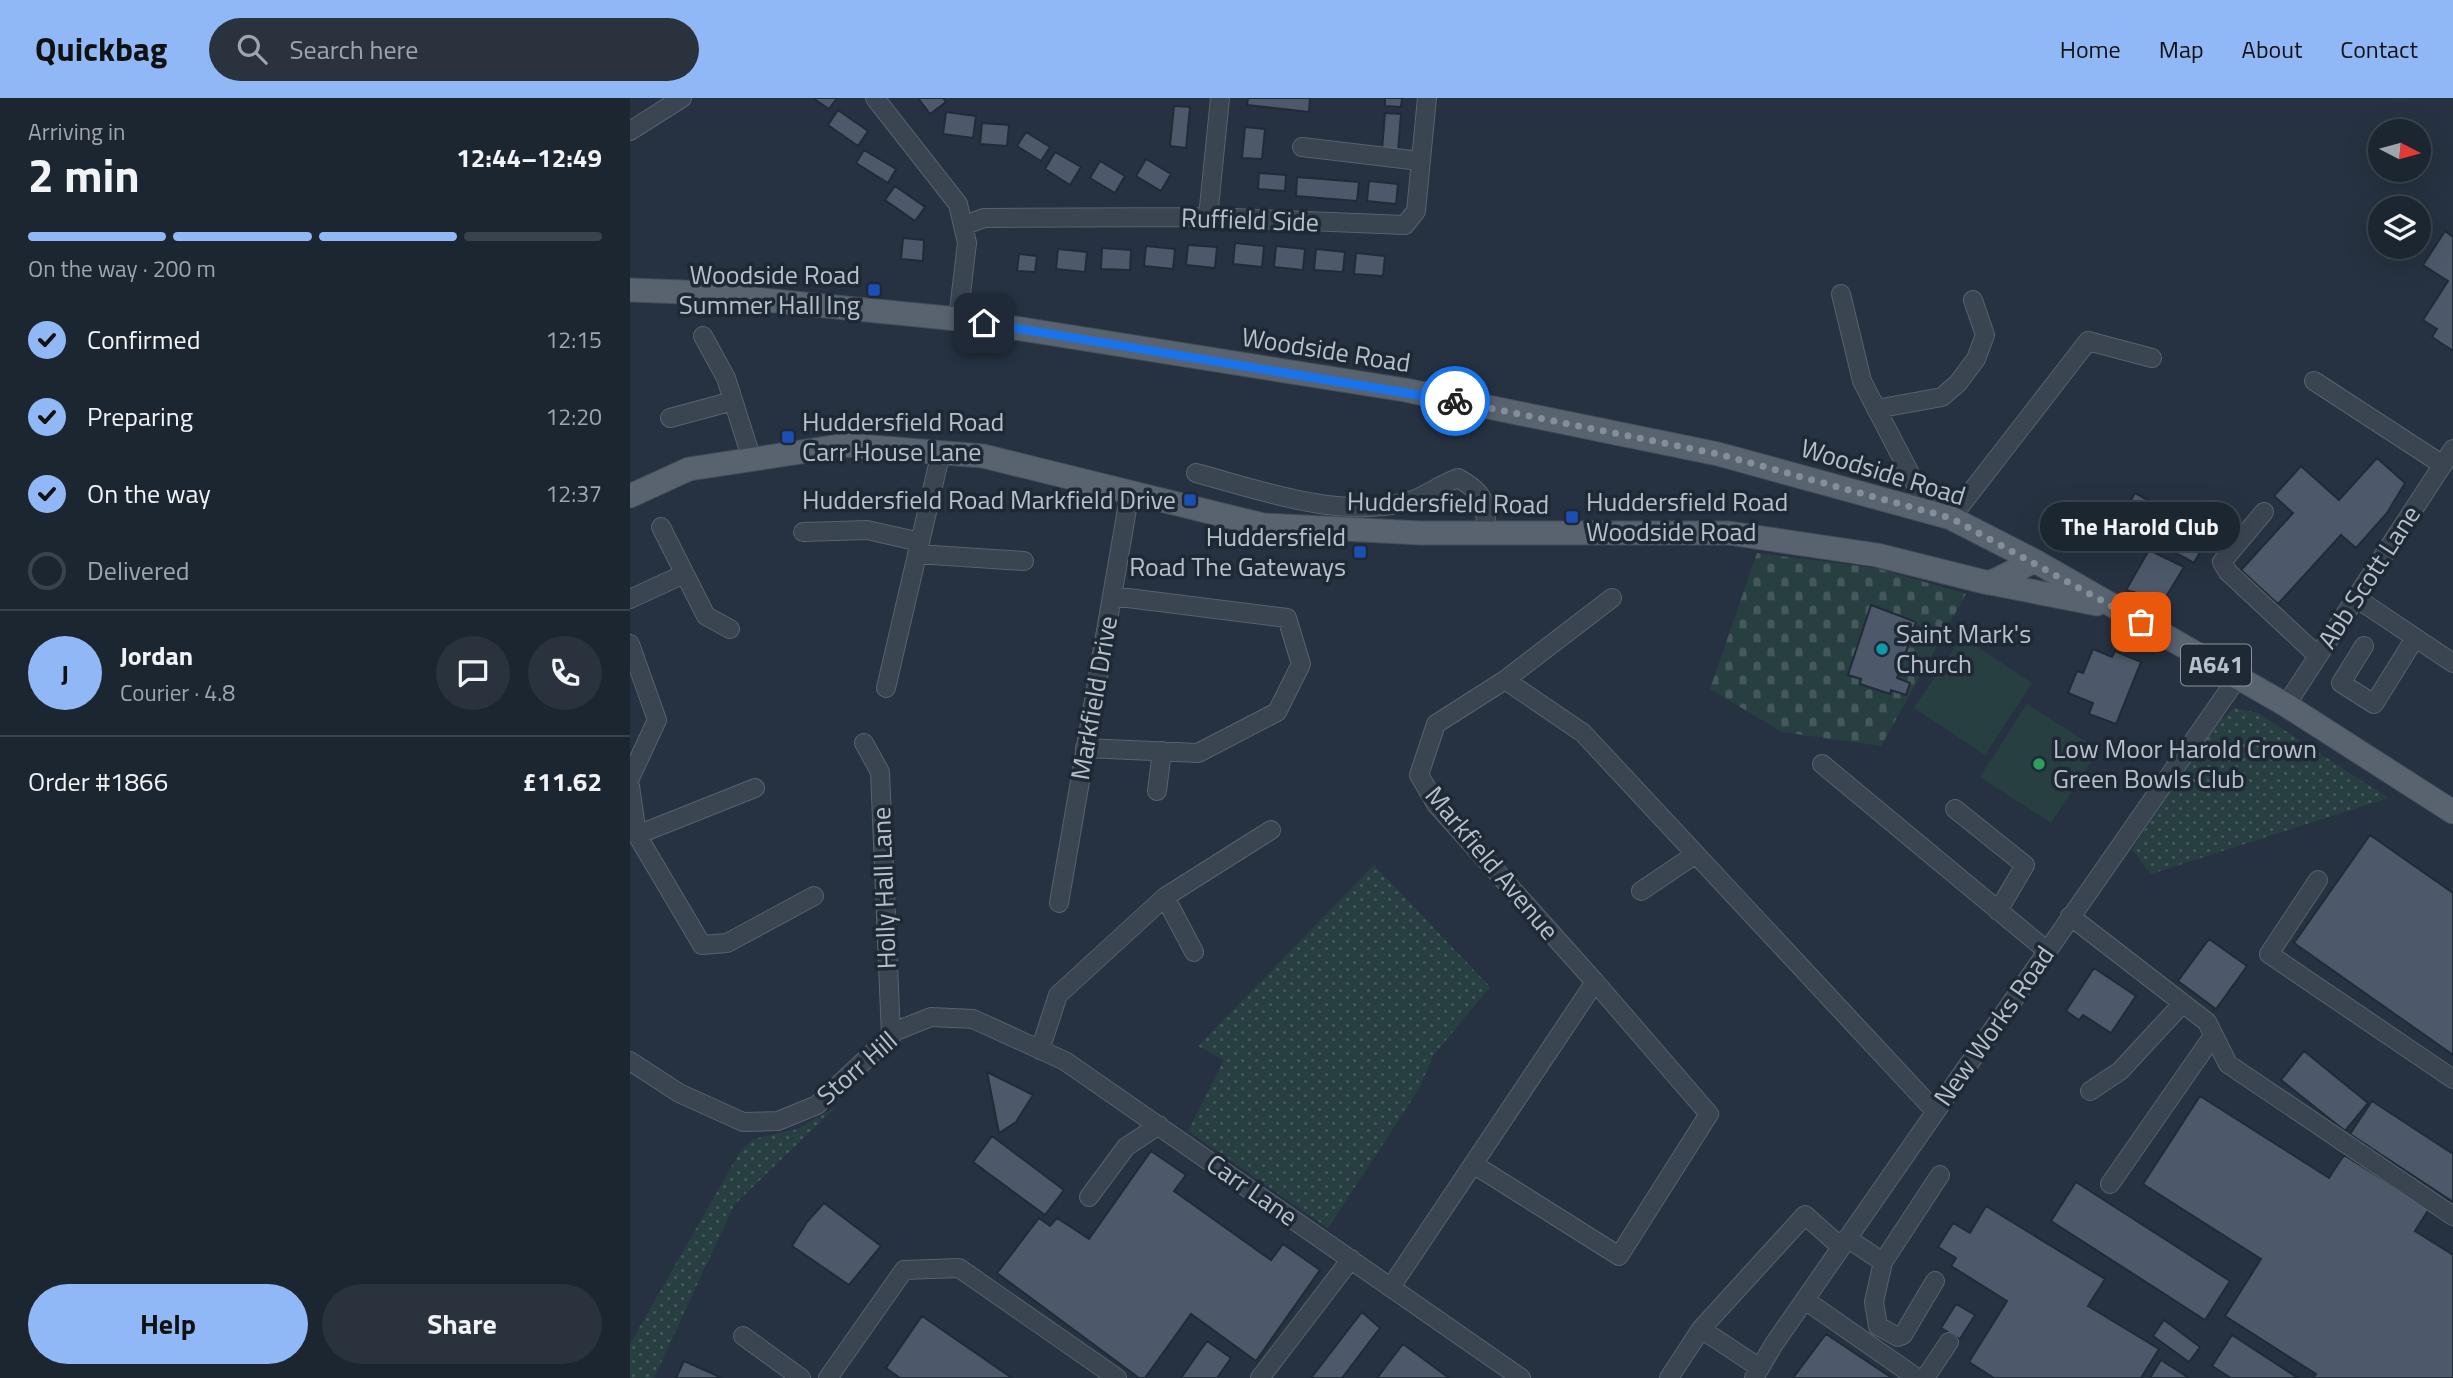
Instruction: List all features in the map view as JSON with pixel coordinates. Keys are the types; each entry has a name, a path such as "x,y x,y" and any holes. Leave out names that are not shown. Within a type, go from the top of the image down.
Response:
{"main road":[{"name":"Woodside Road","path":"630,290 684,292 958,319 1405,390 1718,454 1941,515 2035,561"},
{"name":"Huddersfield Road","path":"630,496 689,469 846,445 941,452 983,456 1263,524 1486,533 1729,533 1877,555 1989,583 2118,609"},
{"path":"1989,583 2035,561"},
{"name":"A641","path":"2035,561 2286,705 2453,812"}],"street":[{"path":"630,131 682,98"},
{"path":"874,98 954,194 965,225 966,262 958,319"},
{"path":"1208,217 1220,98"},
{"name":"Ruffield Side","path":"965,225 984,218 1208,217 1405,225 1416,211 1427,98"},
{"path":"1302,147 1420,160"},
{"path":"1841,294 1862,381 1941,515 2088,341 2152,358"},
{"path":"1877,409 1942,397 1958,383 1976,359 1985,335 1973,300"},
{"path":"703,336 726,378 752,460"},
{"path":"2315,382 2443,465"},
{"path":"670,418 733,401"},
{"name":"Abb Scott Lane","path":"2286,705 2453,449"},
{"path":"886,688 941,452"},
{"path":"1196,473 1297,500 1360,506 1411,501 1438,484 1458,478 1478,489 1486,505 1486,533"},
{"name":"Markfield Drive","path":"1059,903 1130,492"},
{"path":"2264,512 2222,562 2228,572 2318,656"},
{"path":"661,527 706,617 730,629"},
{"path":"803,531 867,530 919,548 1024,561"},
{"path":"630,599 684,574"},
{"path":"1086,748 1198,753 1277,712 1301,664 1287,618 1112,596"},
{"name":"Markfield Avenue","path":"1473,1164 1619,1256 1709,1114 1436,804 1419,775 1436,724 1505,680 1612,598"},
{"path":"2356,598 2453,663"},
{"path":"2364,646 2341,683 2374,704 2415,638"},
{"path":"630,644 637,685 657,720 630,778"},
{"name":"New Works Road","path":"1757,1373 2046,950 2238,677"},
{"path":"1505,680 1583,733 1935,1111"},
{"name":"Holly Hall Lane","path":"864,743 880,772 891,1036"},
{"path":"1157,791 1162,751"},
{"path":"1822,764 2046,950"},
{"path":"630,786 637,835 702,946 727,943 814,896"},
{"path":"637,835 755,788"},
{"path":"1955,809 2025,865 1998,911"},
{"path":"1040,1050 1059,995 1165,897 1271,830"},
{"path":"1641,891 1696,854"},
{"path":"2318,880 2269,954 2453,1079"},
{"path":"1165,897 1194,952"},
{"path":"2070,916 2207,1021 2228,1064 2453,1216"},
{"path":"1391,1287 1595,982"},
{"path":"2090,1091 2120,1072 2183,1003"},
{"name":"Storr Hill","path":"632,1068 678,1093 743,1122 778,1121 817,1105 896,1031 931,1017 973,1019"},
{"name":"Carr Lane","path":"973,1019 1065,1061 1521,1378"},
{"path":"2110,1184 2213,1036"},
{"path":"1088,1197 1126,1147 1159,1125"},
{"path":"1936,1281 1903,1335 1888,1334 1878,1326 1874,1313 1883,1262 1940,1175"},
{"path":"1669,1378 1701,1329 1805,1215 1844,1243 1883,1262"},
{"path":"1265,1376 1351,1259"},
{"path":"828,1378 904,1270 959,1268 1117,1378"},
{"path":"1805,1300 1917,1378"},
{"path":"1701,1329 1757,1373"},
{"path":"743,1336 801,1378"},
{"path":"1925,1378 1949,1342"}],"green space":[{"path":"1757,553 1876,568 1966,594 1881,746 1782,732 1710,689"},
{"name":"Low Moor Harold Crown Green Bowls Club","path":"1962,637 2032,683 1985,755 1914,708"},
{"name":"Low Moor Harold Crown Green Bowls Club","path":"2027,704 2099,750 2051,823 1980,777"},
{"path":"2234,708 2258,713 2388,798 2151,874 2132,849 2210,730"},
{"path":"1374,865 1490,987 1433,1056 1419,1089 1328,1228 1188,1131 1224,1060 1198,1046"},
{"path":"836,1107 734,1205 654,1378 630,1378 630,1344 741,1150 753,1139 797,1129"}],"building":[{"path":"813,98 837,98 829,109"},
{"path":"918,98 943,98 946,102 930,114"},
{"path":"1248,98 1310,98 1309,112 1247,105"},
{"path":"1385,98 1402,98 1401,107 1385,106"},
{"path":"1174,106 1190,107 1186,148 1170,146"},
{"path":"838,110 868,131 858,146 828,125"},
{"path":"946,112 976,116 973,138 943,134"},
{"path":"1385,113 1401,114 1398,151 1382,150"},
{"path":"982,123 1009,125 1007,146 980,144"},
{"path":"1245,127 1265,129 1262,159 1242,158"},
{"path":"1026,132 1050,147 1041,161 1017,146"},
{"path":"864,150 896,169 888,183 856,163"},
{"path":"1055,152 1081,167 1070,185 1045,169"},
{"path":"1146,159 1171,174 1161,191 1136,176"},
{"path":"1100,161 1125,176 1115,193 1090,178"},
{"path":"1259,173 1286,175 1285,191 1258,189"},
{"path":"1297,177 1359,182 1357,201 1296,196"},
{"path":"1369,181 1398,184 1396,204 1367,201"},
{"path":"895,186 925,207 915,221 885,200"},
{"path":"2445,231 2453,237 2453,351 2432,337 2437,329 2423,320 2448,281 2423,265 2427,259 2431,259 2431,253"},
{"path":"903,238 924,240 923,261 901,259"},
{"path":"1235,243 1264,246 1262,267 1233,264"},
{"path":"1188,245 1217,247 1215,268 1186,265"},
{"path":"1146,246 1175,249 1173,269 1144,266"},
{"path":"1276,246 1305,249 1303,270 1274,267"},
{"path":"1102,248 1131,250 1130,270 1101,269"},
{"path":"1058,249 1087,252 1085,272 1056,269"},
{"path":"1316,249 1345,252 1343,272 1314,270"},
{"path":"1356,253 1385,256 1383,276 1354,274"},
{"path":"1019,254 1037,256 1035,272 1017,271"},
{"path":"2377,458 2405,483 2387,513 2356,548 2341,535 2278,604 2241,570 2293,513 2274,496 2301,466 2339,500"},
{"path":"2135,493 2210,534 2194,563 2119,522"},
{"path":"2149,550 2184,567 2164,600 2126,590"},
{"name":"Saint Mark's Church","path":"1871,605 1916,622 1897,678 1910,683 1906,695 1891,690 1890,694 1860,684 1861,679 1848,675"},
{"path":"2093,649 2112,657 2115,651 2141,662 2116,724 2089,714 2093,703 2068,693 2077,671 2083,673"},
{"path":"2370,835 2453,893 2453,1055 2294,943"},
{"path":"2209,939 2247,966 2216,1009 2178,981"},
{"path":"2094,968 2136,996 2111,1033 2083,1015 2079,1020 2066,1011"},
{"path":"2304,1051 2368,1103 2345,1131 2281,1080"},
{"path":"987,1072 1033,1095 1016,1122 999,1133"},
{"path":"2200,1096 2329,1178 2344,1155 2429,1209 2415,1231 2453,1255 2453,1378 2313,1378 2316,1374 2225,1316 2261,1259 2143,1184"},
{"path":"2372,1101 2453,1154 2453,1202 2350,1134"},
{"path":"992,1136 1064,1190 1045,1215 973,1162"},
{"path":"1151,1151 1186,1175 1174,1191 1271,1260 1283,1244 1320,1270 1256,1361 1191,1314 1145,1378 1139,1378 997,1273 1039,1218 1050,1226 1057,1218 1089,1239"},
{"path":"2076,1182 2230,1281 2205,1320 2051,1221"},
{"path":"824,1203 881,1246 849,1285 792,1246 807,1222"},
{"path":"1986,1206 2105,1279 2088,1306 2159,1349 2141,1378 1994,1378 1969,1362 2007,1301 1951,1266 1956,1258 1938,1247 1953,1223 1970,1233"},
{"path":"1956,1304 1975,1315 1960,1339 1941,1328"},
{"path":"1362,1312 1380,1328 1342,1378 1311,1378"},
{"path":"922,1316 1012,1378 900,1378 886,1368"},
{"path":"2164,1320 2200,1347 2189,1362 2153,1336"},
{"path":"1826,1334 1892,1378 1793,1378"},
{"path":"2232,1335 2298,1378 2231,1378 2212,1366"},
{"path":"1207,1341 1231,1358 1217,1378 1181,1378"},
{"path":"1403,1344 1449,1378 1377,1378"},
{"path":"2161,1360 2189,1378 2150,1378"},
{"path":"684,1361 722,1378 676,1378"}],"way so far":[{"path":"1455,401 1718,454 1951,518 2035,561 2141,622"}],"place":[{"name":"Woodside Road Summer Hall Ing","path":"874,290"},
{"name":"Huddersfield Road Carr House Lane","path":"788,437"},
{"name":"Huddersfield Road Markfield Drive","path":"1190,500"},
{"name":"Huddersfield Road Woodside Road","path":"1572,517"},
{"name":"Huddersfield Road The Gateways","path":"1360,552"},
{"name":"The Harold Club","path":"2141,622"},
{"name":"Saint Mark's Church","path":"1882,649"},
{"name":"Low Moor Harold Crown Green Bowls Club","path":"2039,764"}],"route":[{"path":"984,323 1405,390 1455,401"}]}
